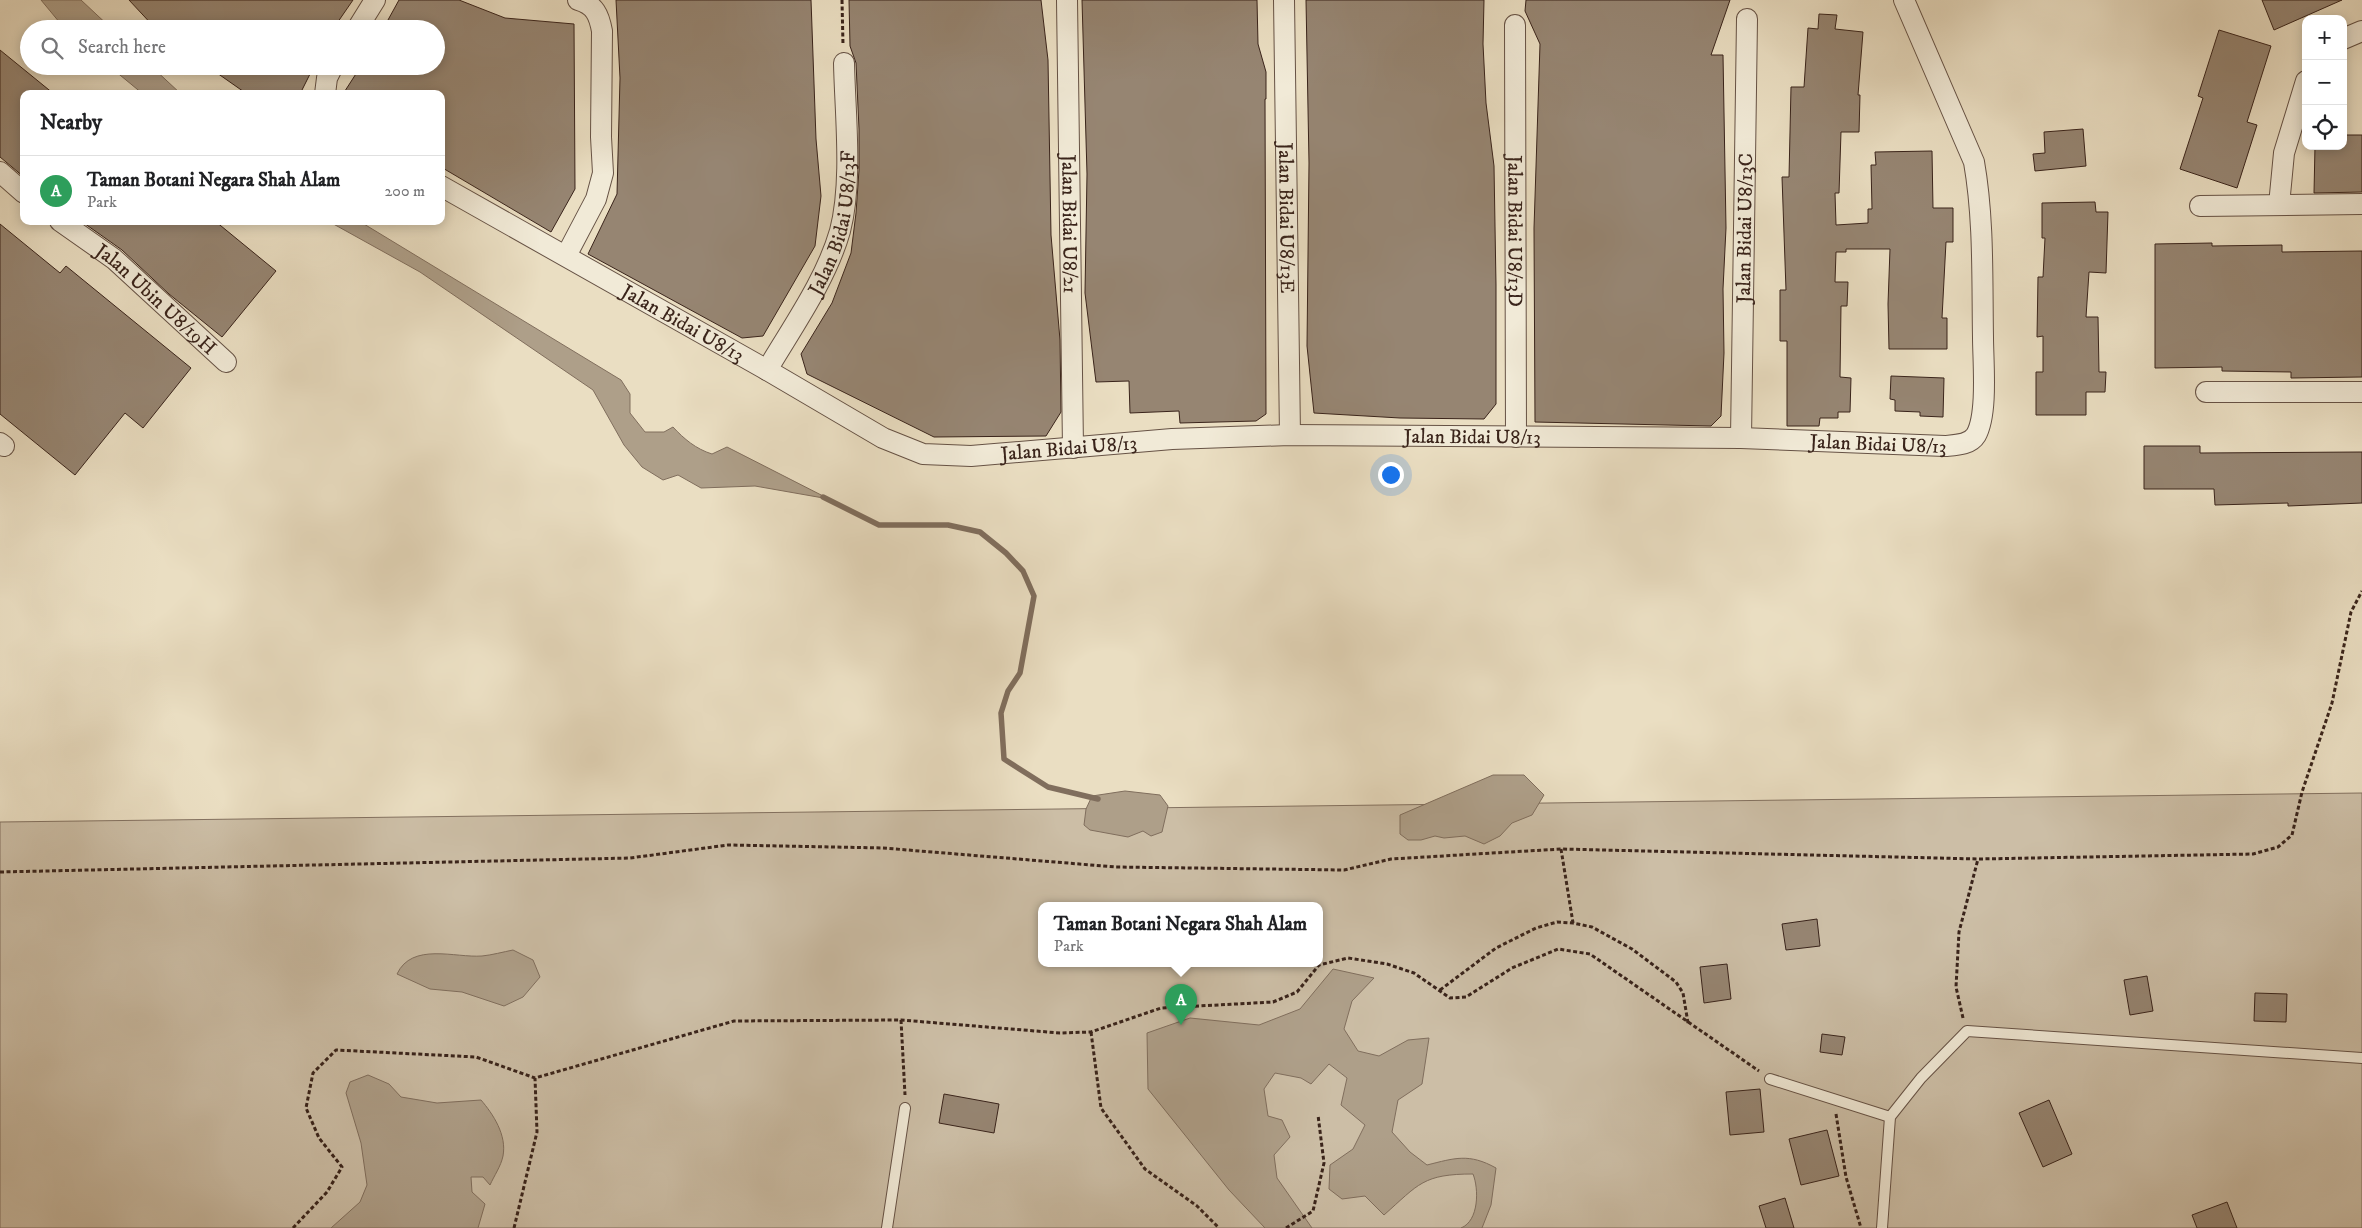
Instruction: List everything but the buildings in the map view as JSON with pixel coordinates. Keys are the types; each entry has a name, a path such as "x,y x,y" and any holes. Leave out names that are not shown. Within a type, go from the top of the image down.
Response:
{"street":[{"path":"363,20 375,0"},
{"path":"566,256 596,199 604,173 601,137 602,31 595,9 578,0"},
{"name":"Jalan Bidai U8/21","path":"1066,0 1073,448"},
{"name":"Jalan Bidai U8/13E","path":"1284,0 1290,435"},
{"name":"Jalan Bidai U8/13","path":"445,188 768,370 883,438 923,454 963,457 1172,439 1290,435 1741,438 1946,446 1962,445 1975,437 1980,424 1983,386 1981,221 1974,162 1904,0"},
{"name":"Jalan Bidai U8/13C","path":"1741,438 1747,19"},
{"name":"Jalan Bidai U8/13D","path":"1515,25 1516,437"},
{"path":"2347,37 2362,31"},
{"name":"Jalan Bidai U8/13F","path":"768,370 818,282 840,231 846,184 844,63"},
{"path":"326,90 328,75"},
{"path":"2279,205 2284,153 2302,93"},
{"path":"0,172 20,190"},
{"path":"2200,206 2362,204"},
{"name":"Jalan Ubin U8/19H","path":"66,225 114,259 226,362"},
{"path":"2206,392 2362,392"}],"lane":[{"path":"1882,1228 1890,1117 1921,1078 1967,1031 2362,1058"},
{"path":"1770,1079 1890,1117"},
{"path":"887,1228 906,1108"}],"path":[{"path":"842,0 844,63"},
{"path":"0,872 630,858 728,845 883,848 1116,867 1344,870 1391,859 1561,849 1978,859 2253,854 2278,847 2292,835 2302,792 2332,703 2351,612 2362,591"},
{"path":"1561,849 1573,923"},
{"path":"1967,1031 1956,987 1959,932 1978,859"},
{"path":"1440,990 1496,948 1536,928 1557,922 1573,923 1592,927 1632,949 1676,982 1683,993 1688,1024"},
{"path":"1323,964 1348,958 1387,964 1414,973 1450,998 1466,997 1512,968 1558,950 1590,954 1688,1024 1770,1079"},
{"path":"293,1228 328,1192 342,1167 319,1138 306,1108 312,1074 336,1050 476,1057 535,1078 734,1021 901,1020 1060,1033 1092,1032 1161,1008 1273,1002 1297,992 1317,967"},
{"path":"901,1020 906,1108"},
{"path":"1092,1032 1101,1108 1145,1169 1197,1206 1219,1228"},
{"path":"514,1228 537,1132 535,1078"},
{"path":"1837,1100 1836,1118 1846,1177 1861,1228"},
{"path":"1286,1228 1313,1211 1324,1163 1318,1115"}],"shaded area":[{"path":"41,0 81,0 102,20 58,20"},
{"path":"120,75 161,75 177,90 138,90"},
{"path":"335,225 366,225 621,380 630,394 630,413 645,432 664,432 673,427 681,436 706,452 712,454 727,447 829,499 755,486 701,488 678,475 663,480 642,467 624,445 593,390 420,272"},
{"path":"1493,775 1524,775 1544,795 1532,815 1512,823 1500,836 1484,844 1465,836 1444,838 1435,836 1421,840 1408,840 1400,834 1400,815"},
{"path":"1125,791 1160,795 1168,806 1162,832 1151,836 1143,831 1128,837 1090,830 1084,825 1086,809 1092,796"},
{"path":"2362,793 2362,1228 0,1228 0,822"},
{"path":"513,950 533,960 540,977 523,997 504,1006 462,992 430,989 397,974 404,964 413,958 423,955 482,956"},
{"path":"1333,969 1374,978 1352,1001 1344,1029 1358,1051 1379,1056 1408,1040 1429,1038 1422,1084 1398,1100 1392,1132 1410,1152 1427,1165 1462,1158 1478,1160 1496,1168 1491,1205 1482,1228 1461,1228 1471,1219 1476,1204 1477,1196 1473,1174 1443,1176 1423,1183 1414,1188 1384,1215 1365,1196 1342,1199 1329,1189 1330,1165 1353,1149 1365,1125 1341,1105 1347,1078 1329,1064 1311,1084 1301,1078 1275,1073 1264,1089 1268,1116 1282,1120 1290,1137 1274,1155 1277,1178 1312,1228 1265,1228 1229,1190 1148,1089 1147,1033 1190,1018 1259,1025 1300,1009"},
{"path":"368,1075 389,1084 401,1097 437,1103 481,1100 490,1112 498,1125 504,1148 499,1167 490,1185 483,1177 471,1177 472,1192 485,1204 478,1228 331,1228 360,1202 367,1185 361,1143 346,1093 350,1082"}],"waterway":[{"path":"823,497 879,525 948,525 980,532 1006,553 1023,571 1034,596 1020,673 1008,691 1001,713 1004,759 1048,787 1098,799"}],"place":[{"name":"Taman Botani Negara Shah Alam","path":"1181,1025"}]}
